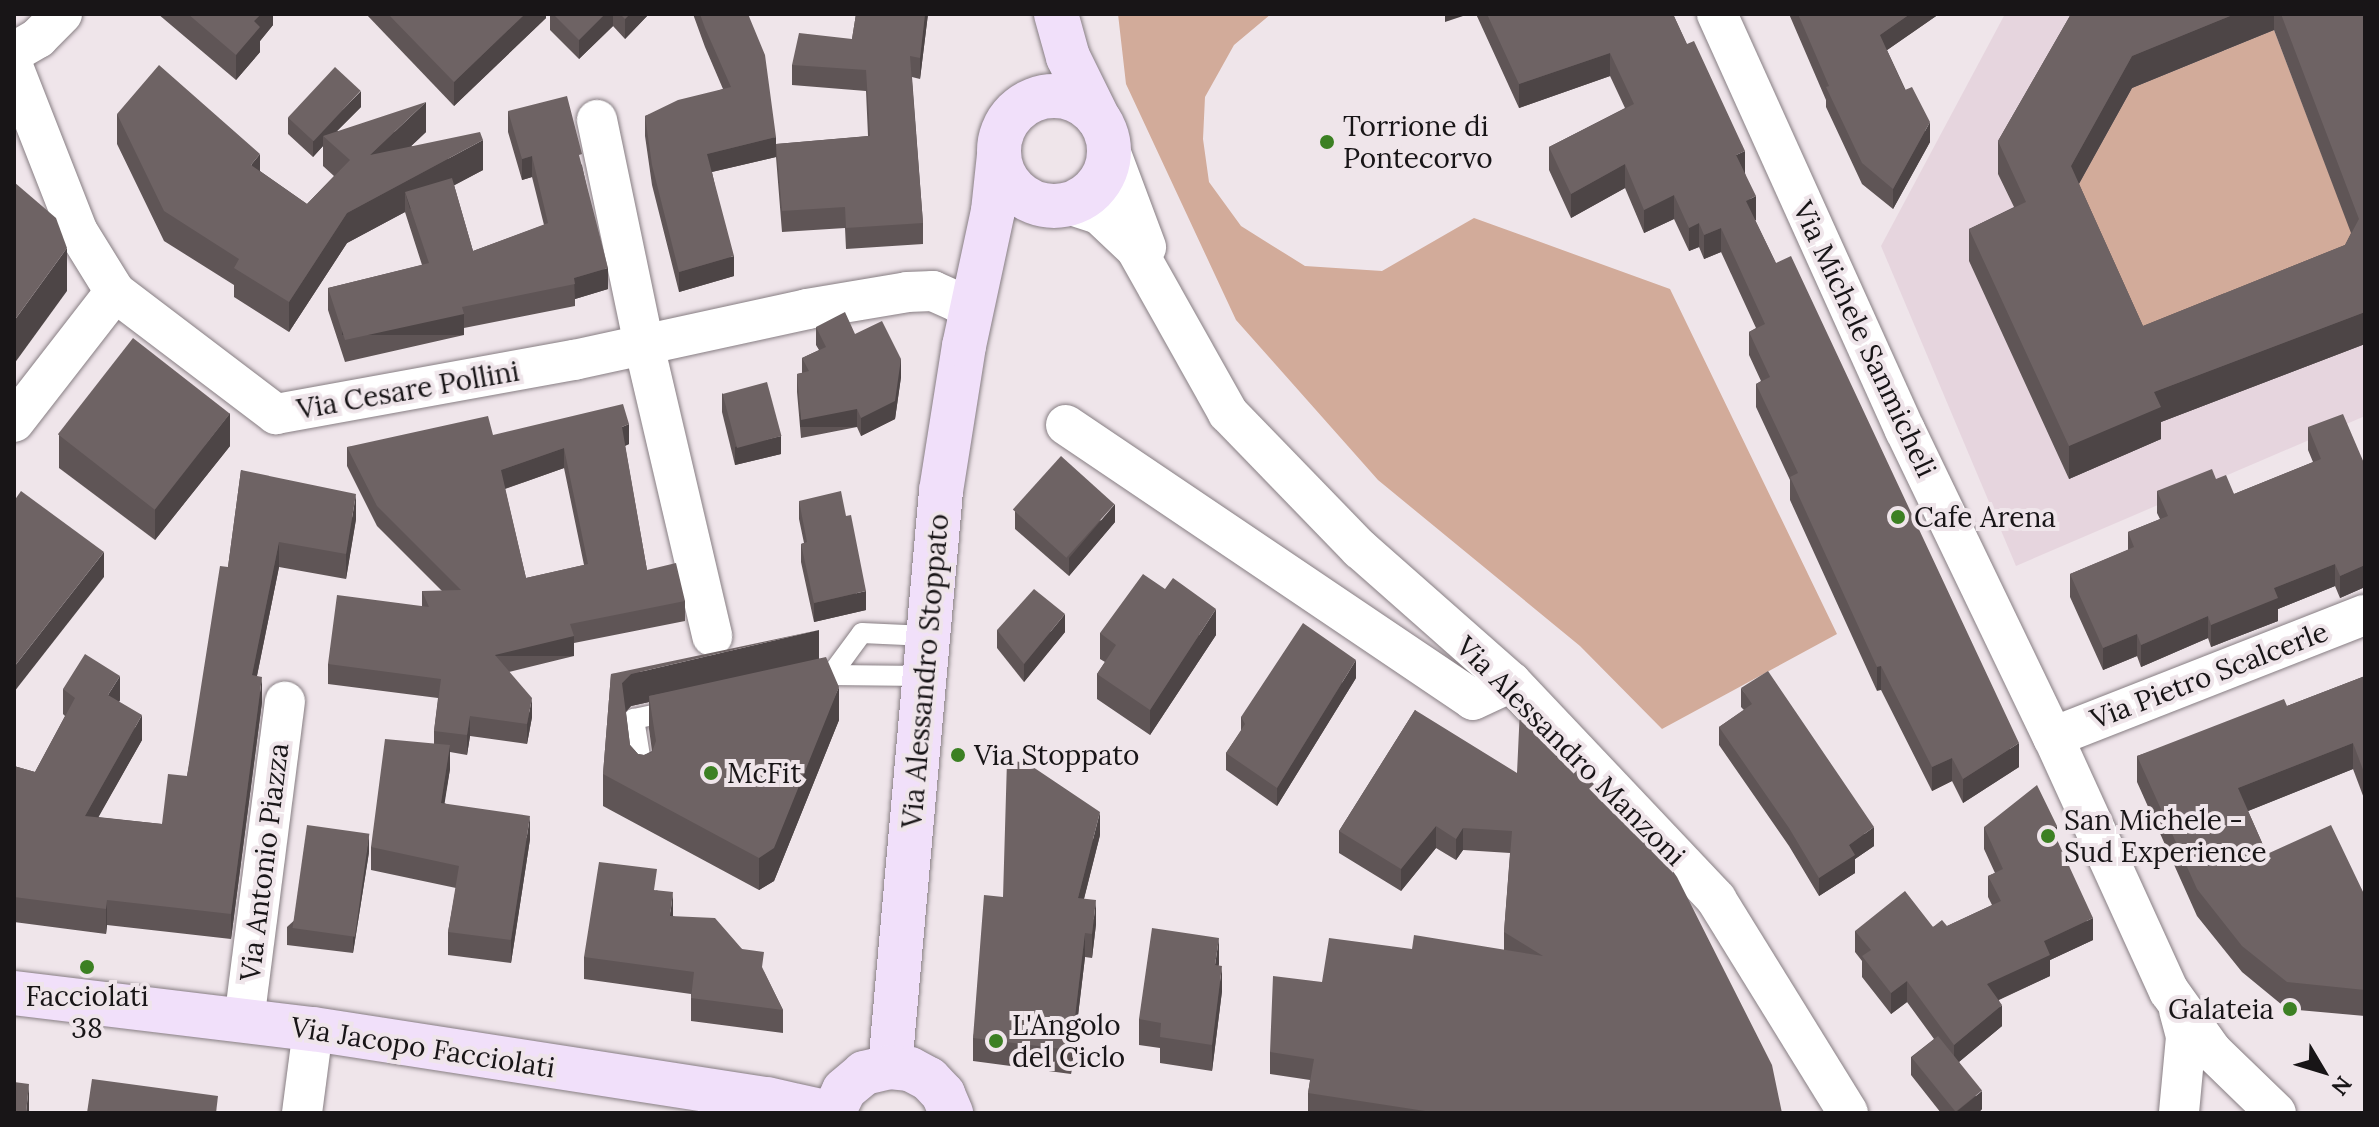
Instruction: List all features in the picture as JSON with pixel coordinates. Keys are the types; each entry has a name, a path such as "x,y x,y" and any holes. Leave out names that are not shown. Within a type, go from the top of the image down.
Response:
{"main road":[{"path":"1017,110 1053,96 1078,102 1103,133 1101,179 1087,195 1062,205 1036,203 1017,192 1004,175 999,155 1003,131 1038,71 1048,14"},
{"name":"Via Alessandro Manzoni","path":"1056,14 1068,57 1103,133"},
{"name":"Via Alessandro Stoppato","path":"890,1067 943,476 974,296 993,211 999,155"},
{"name":"Via Alessandro Stoppato","path":"974,296 1016,224 1038,211 1062,205"},
{"name":"Via Jacopo Facciolati","path":"14,993 313,1029 767,1099 831,1113"},
{"path":"831,1113 844,1090 864,1073 890,1067 910,1069 929,1079 943,1094 951,1113"}],"street":[{"path":"14,52 38,38 62,14"},
{"name":"Via Michele Sanmicheli","path":"1717,14 1905,430 2053,737 2179,1010 2186,1037 2179,1113"},
{"path":"14,69 78,232 115,292 14,422"},
{"path":"597,120 644,345 712,636"},
{"name":"Via Alessandro Manzoni","path":"1103,133 1171,306"},
{"name":"Via Alessandro Manzoni","path":"1062,205 1099,214 1122,233 1136,249 1171,306 1228,413 1360,549 1511,682 1716,899 1848,1113"},
{"name":"Via Cesare Pollini","path":"115,292 276,414 644,345 807,309 933,291 958,302 974,296"},
{"path":"1066,425 1473,700 1511,682"},
{"name":"Via Pietro Scalcerle","path":"2053,737 2365,615"},
{"name":"Via Antonio Piazza","path":"244,1021 285,702"},
{"name":"Via Michele Sanmicheli","path":"2179,1010 2212,1051 2276,1113"},
{"path":"302,1113 313,1029"}],"lane":[{"path":"831,675 862,633 925,656"},
{"path":"793,683 925,656"},
{"path":"643,775 634,719 692,706"}],"shaded area":[{"path":"1118,14 1271,14 1234,45 1205,97 1203,139 1209,182 1241,226 1305,266 1382,271 1474,218 1670,289 1837,634 1662,729 1580,646 1378,480 1236,320 1126,84"},
{"path":"2005,14 2365,14 2365,416 2016,566 1881,246"},
{"path":"2274,30 2359,252 2143,358 2071,198 2132,88"}],"building":[{"path":"188,14 261,14 254,21 260,27 236,55"},
{"path":"388,14 525,14 454,82"},
{"path":"553,14 605,14 579,40"},
{"path":"700,14 748,14 765,55 776,137 707,154 734,256 679,272 652,165 645,116 678,100 731,87"},
{"path":"856,14 925,14 920,58 910,56 923,223 846,228 845,207 782,211 776,144 870,136 866,70 792,65 799,33 852,39"},
{"path":"1487,14 1673,14 1687,44 1694,41 1745,151 1736,155 1756,196 1746,201 1776,263 1791,256 2019,743 1963,779 1952,758 1932,767 1881,666 1877,667 1790,477 1798,473 1756,384 1770,377 1749,332 1765,324 1721,228 1704,235 1699,223 1689,228 1674,195 1644,210 1625,164 1571,194 1549,147 1634,104 1610,53 1519,84"},
{"path":"1798,14 1910,14 1880,35 1905,90 1912,87 1930,122 1893,189 1862,163 1826,87 1829,86"},
{"path":"2071,14 2235,14 2132,56 2071,166 2143,326 2345,245 2359,219 2281,14 2365,14 2365,312 2154,392 2161,407 2069,446 1969,229 2026,202 1998,141"},
{"path":"159,65 260,154 251,165 307,204 350,160 323,136 426,102 370,155 480,132 483,140 347,213 289,302 234,268 239,259 164,211 117,114"},
{"path":"335,67 361,91 314,141 288,117"},
{"path":"567,96 608,268 574,278 575,284 462,307 464,314 345,340 328,288 429,263 405,192 452,178 473,251 548,223 532,156 522,159 508,111"},
{"path":"14,182 56,218 67,248 14,321"},
{"path":"845,312 855,334 882,321 901,359 895,401 861,418 857,409 801,420 797,374 809,371 802,358 826,347 816,327"},
{"path":"133,338 230,414 155,510 58,434"},
{"path":"767,382 781,436 737,448 723,394"},
{"path":"623,404 629,424 622,427 647,570 676,563 685,601 570,624 574,636 495,655 532,698 527,724 470,716 467,735 434,731 441,679 328,664 337,595 429,607 422,591 461,590 377,506 347,447 488,416 493,435","holes":["564,448 588,564 526,578 501,470"]},
{"path":"2343,414 2365,462 2365,565 2340,576 2335,564 2274,588 2278,598 2211,625 2208,616 2141,645 2137,634 2103,648 2070,574 2134,547 2128,532 2168,516 2157,491 2212,469 2216,479 2226,475 2234,494 2321,459 2308,427"},
{"path":"1061,456 1115,504 1066,558 1013,510"},
{"path":"241,470 356,494 346,554 279,542 252,675 262,677 231,914 107,900 106,909 14,897 14,766 35,772 75,698 63,689 85,654 120,676 108,695 142,715 85,816 162,824 168,774 187,776 220,566 228,567"},
{"path":"21,491 104,552 14,667 14,501"},
{"path":"841,491 846,516 851,515 866,591 814,603 801,544 807,542 799,501"},
{"path":"1143,574 1165,589 1173,578 1216,609 1150,710 1097,674 1116,645 1100,633"},
{"path":"1034,589 1065,614 1024,664 997,630"},
{"path":"1303,623 1356,660 1277,788 1226,753 1245,724 1241,717"},
{"name":"McFit","path":"819,630 631,674 622,683 630,745 638,754 644,755 652,752 656,741 649,696 826,657 839,687 774,848 759,858 603,774 611,674"},
{"path":"1768,671 1874,827 1849,845 1855,855 1819,878 1789,828 1719,727 1752,704 1741,688"},
{"path":"2365,676 2365,775 2353,743 2238,788 2267,854 2331,825 2365,896 2365,990 2287,982 2242,946 2197,889 2137,756 2284,699 2287,706"},
{"path":"1520,708 1659,851 1677,877 1772,1065 1782,1113 1438,1113 1308,1093 1314,1059 1270,1052 1273,976 1322,982 1329,938 1412,949 1414,935 1543,956 1504,932 1512,831 1463,828 1456,839 1436,826 1401,869 1339,831 1415,710 1517,773"},
{"path":"385,739 450,745 441,803 530,816 511,940 448,932 459,866 371,847"},
{"path":"1007,760 1027,763 1100,812 1078,898 1096,900 1092,934 1085,933 1071,1050 973,1038 984,895 1003,897"},
{"path":"2037,785 2057,826 2052,829 2093,918 2044,941 2050,955 1987,984 2002,1005 1954,1045 1907,981 1891,993 1862,956 1871,950 1855,931 1905,891 1933,927 1942,920 1947,926 2001,901 1988,876 2003,869 1984,827"},
{"path":"307,825 369,834 355,937 293,928"},
{"path":"599,862 657,869 654,890 673,892 670,916 715,918 742,949 764,952 762,967 783,1010 691,998 694,972 584,957"},
{"path":"1152,928 1219,938 1215,965 1222,966 1212,1045 1160,1037 1161,1023 1139,1019"},
{"path":"1938,1036 1982,1090 1956,1112 1912,1057"},
{"path":"92,1079 218,1096 216,1113 87,1113"},
{"path":"14,1082 29,1084 26,1113 14,1113"}],"place":[{"name":"Torrione di Pontecorvo","path":"1327,142"},
{"name":"Cafe Arena","path":"1898,517"},
{"name":"Via Stoppato","path":"958,755"},
{"name":"McFit","path":"711,773"},
{"name":"San Michele - Sud Experience","path":"2048,836"},
{"name":"Facciolati 38","path":"87,967"},
{"name":"Galateia","path":"2290,1009"},
{"name":"L'Angolo del Ciclo","path":"996,1041"}]}
